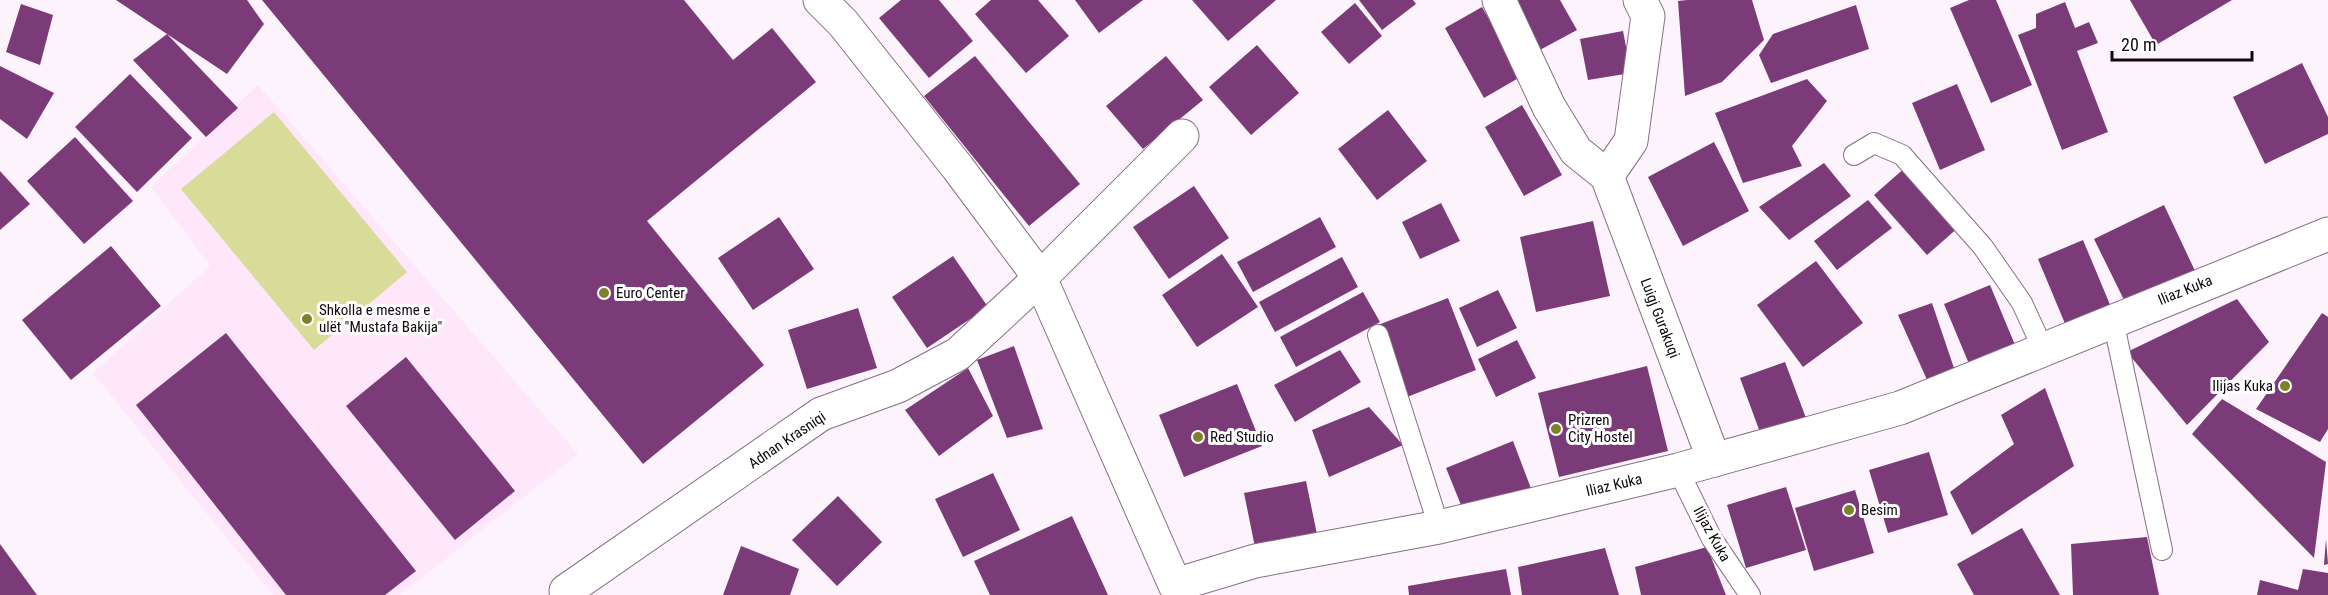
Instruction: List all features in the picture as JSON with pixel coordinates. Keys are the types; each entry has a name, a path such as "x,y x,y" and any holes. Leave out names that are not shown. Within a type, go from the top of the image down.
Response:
{"street":[{"path":"820,0 843,23 951,159 1040,278 1178,590"},
{"path":"1499,0 1554,116 1576,151 1607,176 1632,141 1647,5"},
{"name":"Adnan Krasniqi","path":"566,591 821,414 898,386 958,354 1040,278 1182,136"},
{"name":"Luigj Gurakuqi","path":"1607,176 1714,460"},
{"name":"Iliaz Kuka","path":"1178,590 1255,561 1439,527 1678,470 1900,408 2328,234"}],"lane":[{"path":"1854,155 1874,143 1902,155 1983,247 2022,303 2043,349"},
{"path":"2113,320 2162,550"},
{"path":"1378,335 1439,527"},
{"name":"Ilijaz Kuka","path":"1678,470 1712,539 1750,595"}],"shaded area":[{"name":"Shkolla e mesme e ulët \"Mustafa Bakija\"","path":"258,85 578,454 400,595 273,595 93,373 210,266 151,187"}],"green space":[{"path":"274,112 407,272 314,350 181,189"}],"building":[{"path":"116,0 247,0 264,24 227,74"},
{"name":"Euro Center","path":"262,0 684,0 733,60 772,28 816,82 647,221 764,365 643,464"},
{"path":"901,0 939,0 973,41 929,78 879,18"},
{"path":"991,0 1038,0 1069,36 1026,73 975,14"},
{"path":"1075,0 1143,0 1099,33"},
{"path":"1192,0 1276,0 1228,41"},
{"path":"1359,0 1413,0 1416,4 1382,30"},
{"path":"1509,0 1560,0 1577,30 1538,51"},
{"path":"1752,0 1764,40 1722,82 1685,96 1678,1"},
{"path":"1969,0 1996,0 2032,85 1991,103 1950,8"},
{"path":"2130,0 2232,0 2156,45"},
{"path":"2065,2 2075,28 2089,22 2098,43 2077,51 2108,132 2062,150 2018,35 2036,28 2036,14"},
{"path":"1355,3 1382,36 1349,64 1321,32"},
{"path":"21,4 53,15 40,65 6,52"},
{"path":"1856,5 1869,49 1771,83 1759,55 1773,34"},
{"path":"1482,7 1522,76 1484,98 1445,28"},
{"path":"1623,31 1631,73 1588,80 1580,39"},
{"path":"167,34 238,108 206,137 133,60"},
{"path":"1257,45 1299,93 1251,135 1209,87"},
{"path":"975,56 1080,184 1029,226 924,96"},
{"path":"1166,56 1203,100 1143,149 1106,106"},
{"path":"2302,63 2328,117 2328,134 2265,164 2233,97"},
{"path":"0,66 54,93 27,139 0,119"},
{"path":"130,74 192,138 137,192 75,127"},
{"path":"1807,79 1827,101 1792,146 1802,166 1743,183 1715,113"},
{"path":"1957,84 1985,150 1940,170 1912,103"},
{"path":"1522,105 1562,175 1524,196 1485,127"},
{"path":"1388,110 1427,161 1377,200 1338,149"},
{"path":"75,137 133,201 84,244 27,181"},
{"path":"1714,142 1749,211 1683,246 1648,177"},
{"path":"1824,163 1851,196 1789,240 1759,207"},
{"path":"1907,166 1960,226 1927,255 1874,195"},
{"path":"0,171 30,204 0,230"},
{"path":"1194,186 1229,238 1169,279 1133,227"},
{"path":"1868,200 1892,228 1837,270 1814,241"},
{"path":"1441,203 1460,241 1420,259 1402,222"},
{"path":"2164,205 2196,273 2127,306 2094,239"},
{"path":"779,217 814,269 753,310 718,258"},
{"path":"1320,217 1336,247 1253,292 1237,262"},
{"path":"1593,221 1610,296 1536,312 1520,237"},
{"path":"2083,240 2111,307 2066,326 2038,259"},
{"path":"111,246 161,306 71,380 22,320"},
{"path":"1222,254 1258,307 1197,347 1162,295"},
{"path":"953,256 988,307 927,348 892,297"},
{"path":"1342,257 1358,287 1275,332 1259,302"},
{"path":"1816,261 1863,323 1803,367 1757,305"},
{"path":"1990,285 2018,352 1972,371 1944,304"},
{"path":"1498,290 1517,328 1477,347 1459,308"},
{"path":"1363,292 1380,322 1296,367 1280,337"},
{"path":"1448,298 1476,370 1407,397 1378,325"},
{"path":"2237,299 2269,342 2187,425 2127,352"},
{"path":"1932,303 1956,374 1928,382 1898,315"},
{"path":"858,308 877,368 807,389 788,330"},
{"path":"2322,313 2328,317 2328,429 2320,442 2256,409"},
{"path":"226,333 416,571 385,595 286,595 136,405"},
{"path":"1517,340 1536,378 1496,397 1478,359"},
{"path":"1014,346 1043,429 1007,438 977,360"},
{"path":"1340,350 1361,382 1295,422 1274,385"},
{"path":"406,357 515,491 455,540 346,406"},
{"path":"1785,362 1806,418 1761,435 1740,378"},
{"path":"1647,366 1668,451 1559,477 1538,393"},
{"path":"968,368 993,416 939,456 905,410"},
{"path":"1237,384 1262,446 1184,477 1159,415"},
{"path":"2045,388 2074,466 1972,535 1950,492 2014,444 2001,415"},
{"path":"2222,399 2326,462 2314,558 2192,434"},
{"path":"1369,407 1403,445 1329,477 1312,430"},
{"path":"1513,441 1532,491 1461,505 1446,468"},
{"path":"1929,452 1948,515 1888,533 1869,470"},
{"path":"993,473 1020,530 963,557 935,499"},
{"path":"1306,481 1319,544 1257,557 1244,493"},
{"path":"1786,487 1806,550 1746,568 1727,505"},
{"path":"1855,490 1874,553 1814,571 1795,508"},
{"path":"838,496 882,542 837,586 792,540"},
{"path":"1072,516 1108,595 990,595 974,561"},
{"path":"2022,528 2060,595 1974,595 1957,564"},
{"path":"2147,537 2159,595 2073,595 2071,544"},
{"path":"2326,539 2328,564 2324,565"},
{"path":"0,544 37,595 0,595"},
{"path":"741,546 799,569 790,595 723,595"},
{"path":"1707,547 1726,595 1641,595 1635,567"},
{"path":"1605,548 1619,595 1522,595 1518,567"},
{"path":"1506,569 1511,595 1409,595 1408,586"},
{"path":"2303,569 2328,573 2328,595 2257,595 2260,580 2298,590"}],"place":[{"name":"Euro Center","path":"604,293"},
{"name":"Shkolla e mesme e ulët \"Mustafa Bakija\"","path":"307,319"},
{"name":"Ilijas Kuka","path":"2285,386"},
{"name":"Prizren City Hostel","path":"1556,429"},
{"name":"Red Studio","path":"1198,437"},
{"name":"Besim","path":"1849,510"}]}
